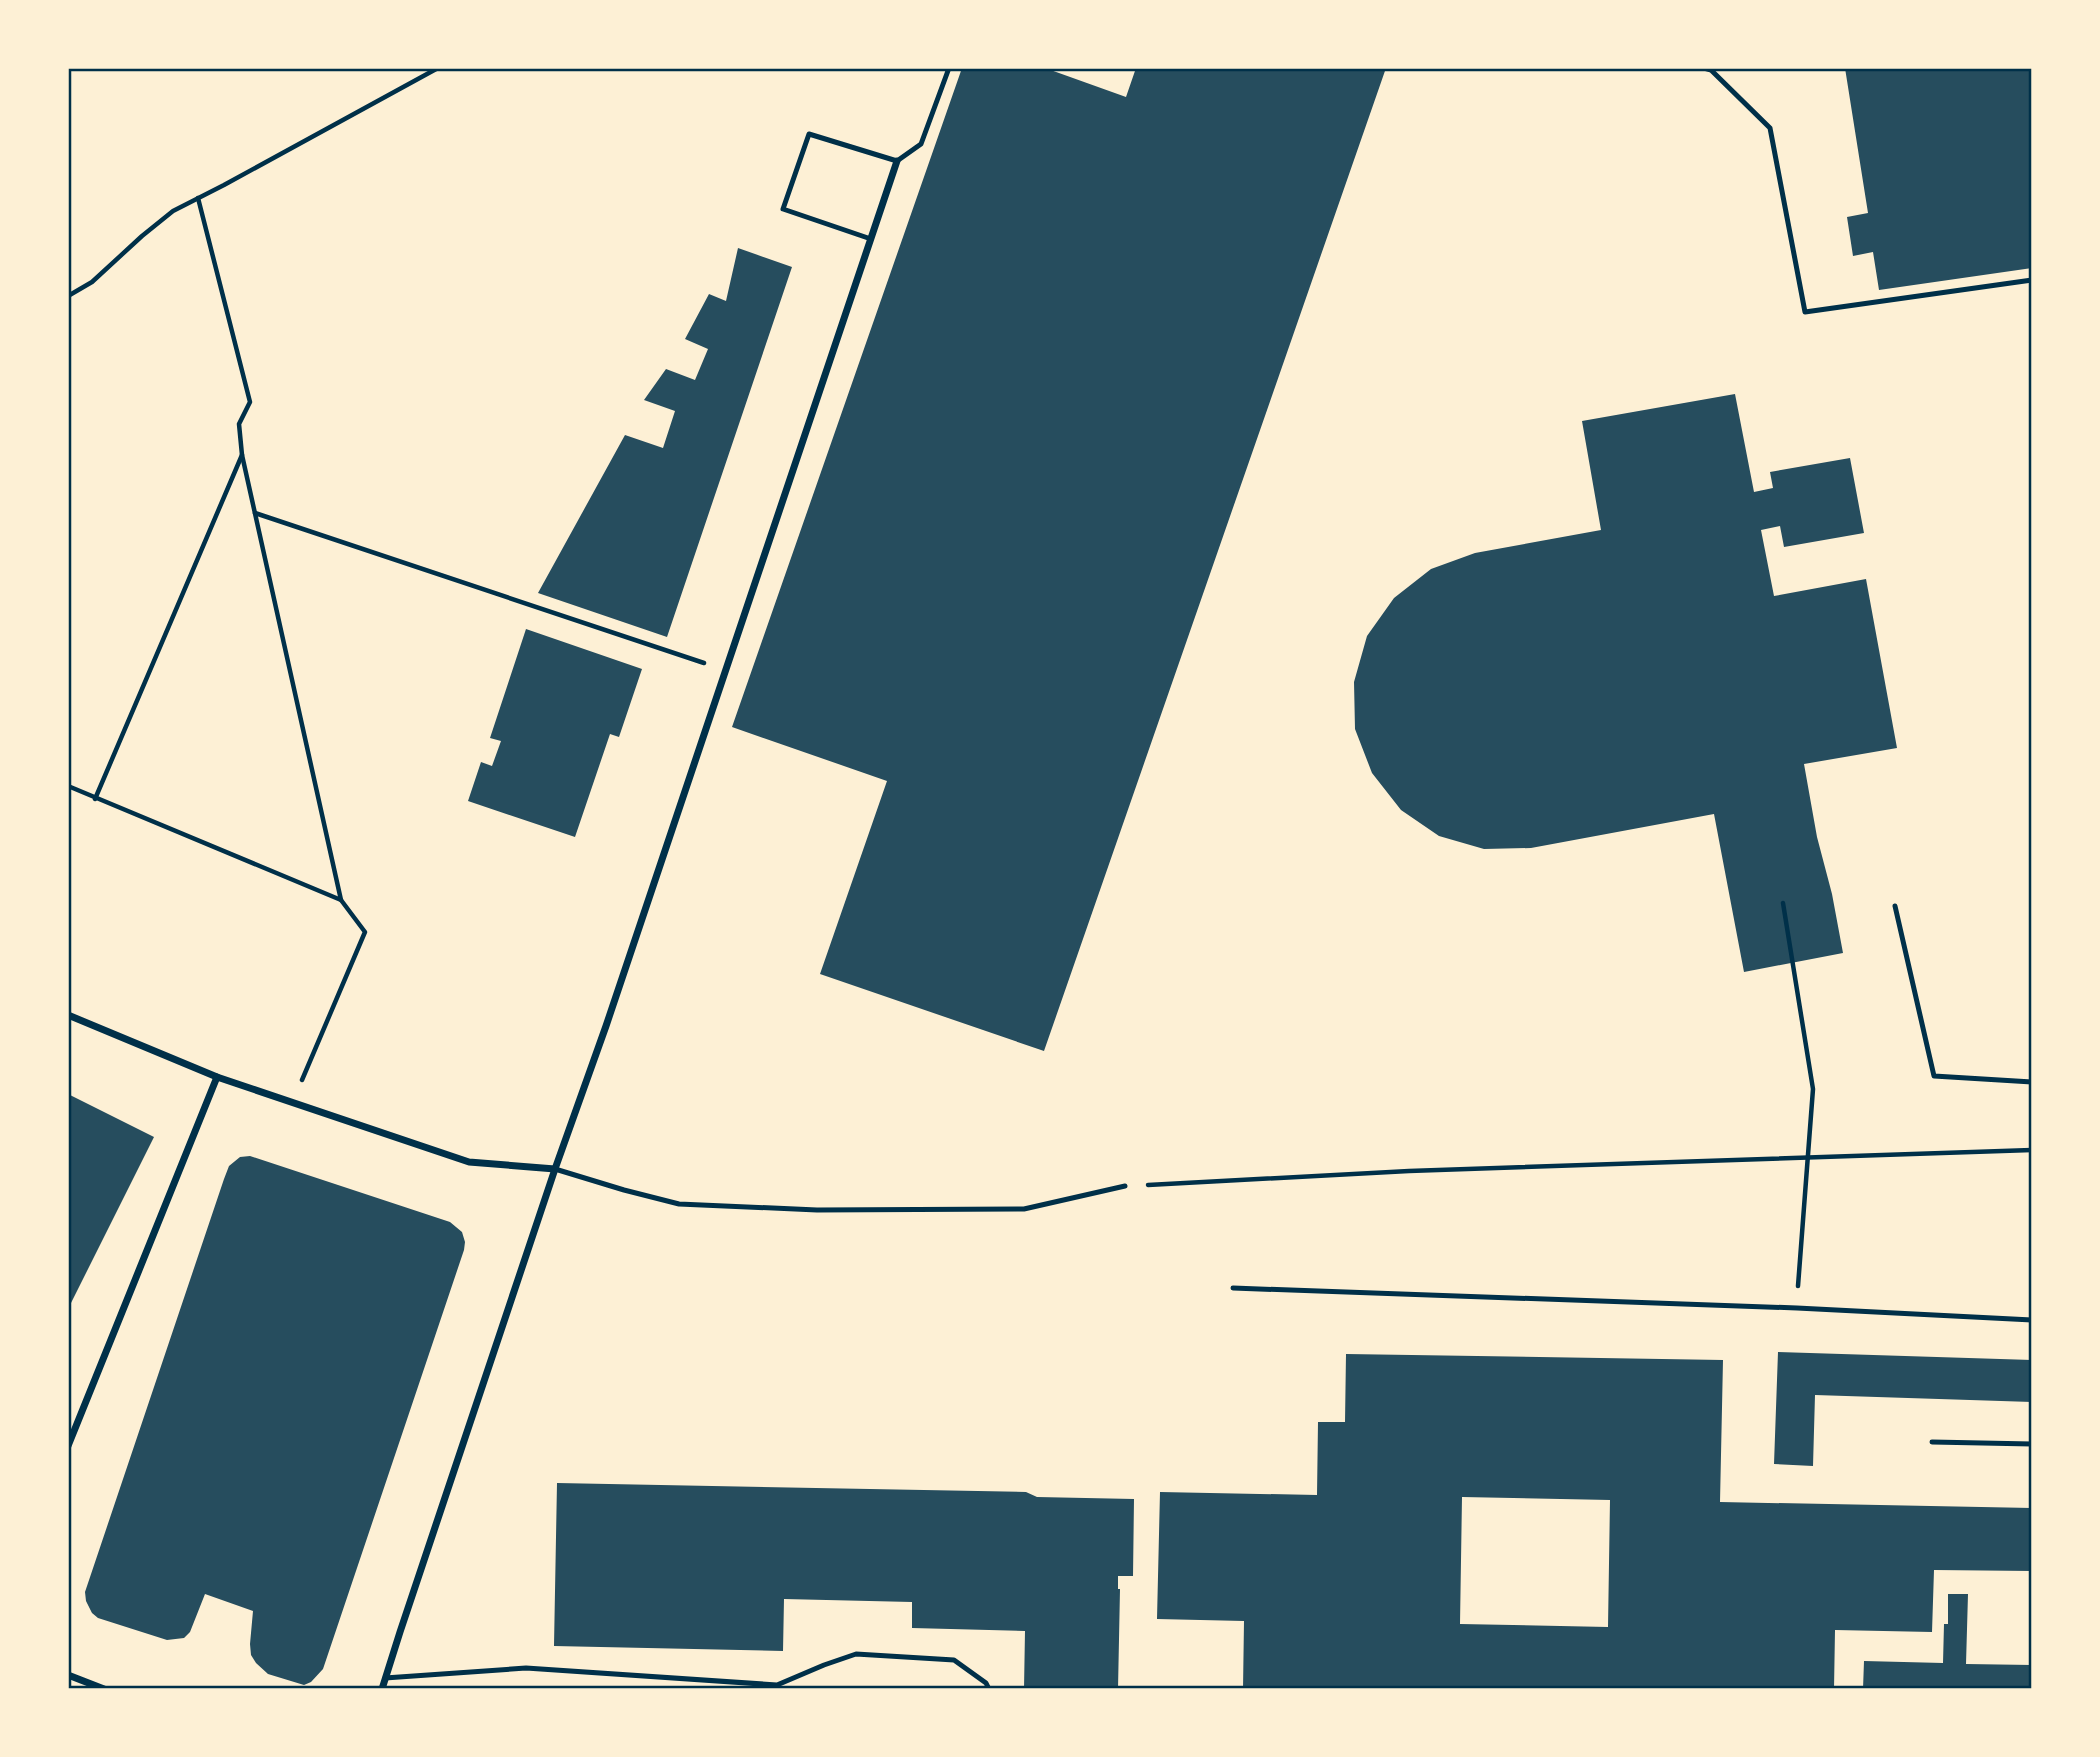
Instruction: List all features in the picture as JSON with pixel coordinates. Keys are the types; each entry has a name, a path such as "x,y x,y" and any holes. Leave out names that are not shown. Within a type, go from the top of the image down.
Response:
{"street":[{"path":"382,1689 555,1169 607,1026 897,161"},
{"path":"68,1014 218,1077 469,1162 555,1169"},
{"path":"68,1446 218,1077"},
{"path":"68,1675 104,1689"}],"lane":[{"path":"870,239 783,209 809,134 897,161 921,145 949,68"},
{"path":"1704,68 1711,70 1770,128 1805,312 2032,281"},
{"path":"1895,906 1934,1076 2032,1082"},
{"path":"555,1169 679,1204 817,1210 1024,1209 1125,1186"},
{"path":"1233,1288 1797,1308 2032,1320"},
{"path":"1931,1442 2032,1444"},
{"path":"384,1678 526,1668 778,1685 856,1654 954,1660 986,1682 989,1689"}],"path":[{"path":"68,296 92,282 173,211 438,68"},
{"path":"198,198 250,402 239,424 242,455 341,900 365,932 293,1102"},
{"path":"95,799 242,455"},
{"path":"255,513 725,670"},
{"path":"68,786 341,900"},
{"path":"1783,903 1813,1089 1797,1308"},
{"path":"1125,1186 1409,1171 2032,1150"}],"building":[{"path":"962,68 1045,68 1126,97 1136,68 1386,68 1044,1051 820,974 887,781 732,727"},
{"path":"1845,68 2032,68 2032,268 1879,290 1873,252 1853,256 1847,217 1868,213"},
{"path":"738,248 792,267 667,637 538,593 625,435 663,448 675,411 644,400 666,369 695,380 708,349 685,339 709,294 726,301"},
{"path":"1735,394 1754,492 1773,488 1770,472 1850,458 1864,533 1784,547 1780,526 1761,530 1774,596 1866,579 1897,748 1804,764 1843,953 1744,972 1714,814 1531,848 1484,849 1439,836 1401,810 1372,773 1355,729 1354,682 1367,636 1394,598 1431,569 1475,553 1601,530 1582,421"},
{"path":"526,629 642,669 619,737 610,734 575,837 468,801 481,762 492,766 501,741 490,738"},
{"path":"68,1094 154,1137 68,1309"},
{"path":"250,1156 450,1222 462,1232 465,1242 323,1669 311,1682 304,1685 268,1674 256,1663 251,1655 250,1644 253,1611 205,1594 190,1632 184,1638 167,1640 98,1618 86,1601 85,1592 224,1179 229,1166 240,1157"},
{"path":"1778,1352 2032,1360 2032,1402 1815,1395 1813,1466 1774,1464"},
{"path":"1346,1354 1723,1360 1720,1502 2032,1508 2032,1571 1934,1570 1932,1632 1835,1630 1834,1689 1243,1689 1244,1621 1157,1619 1160,1492 1317,1495 1318,1422 1345,1422","holes":["1462,1497 1610,1500 1608,1627 1460,1624"]},
{"path":"557,1483 1026,1492 1037,1497 1134,1499 1133,1576 1118,1576 1118,1689 1024,1689 1025,1631 912,1628 912,1602 784,1599 783,1651 554,1646"},
{"path":"1948,1594 1968,1594 1966,1664 2032,1665 2032,1689 1863,1689 1864,1661 1943,1663 1944,1624 1948,1624"}]}
